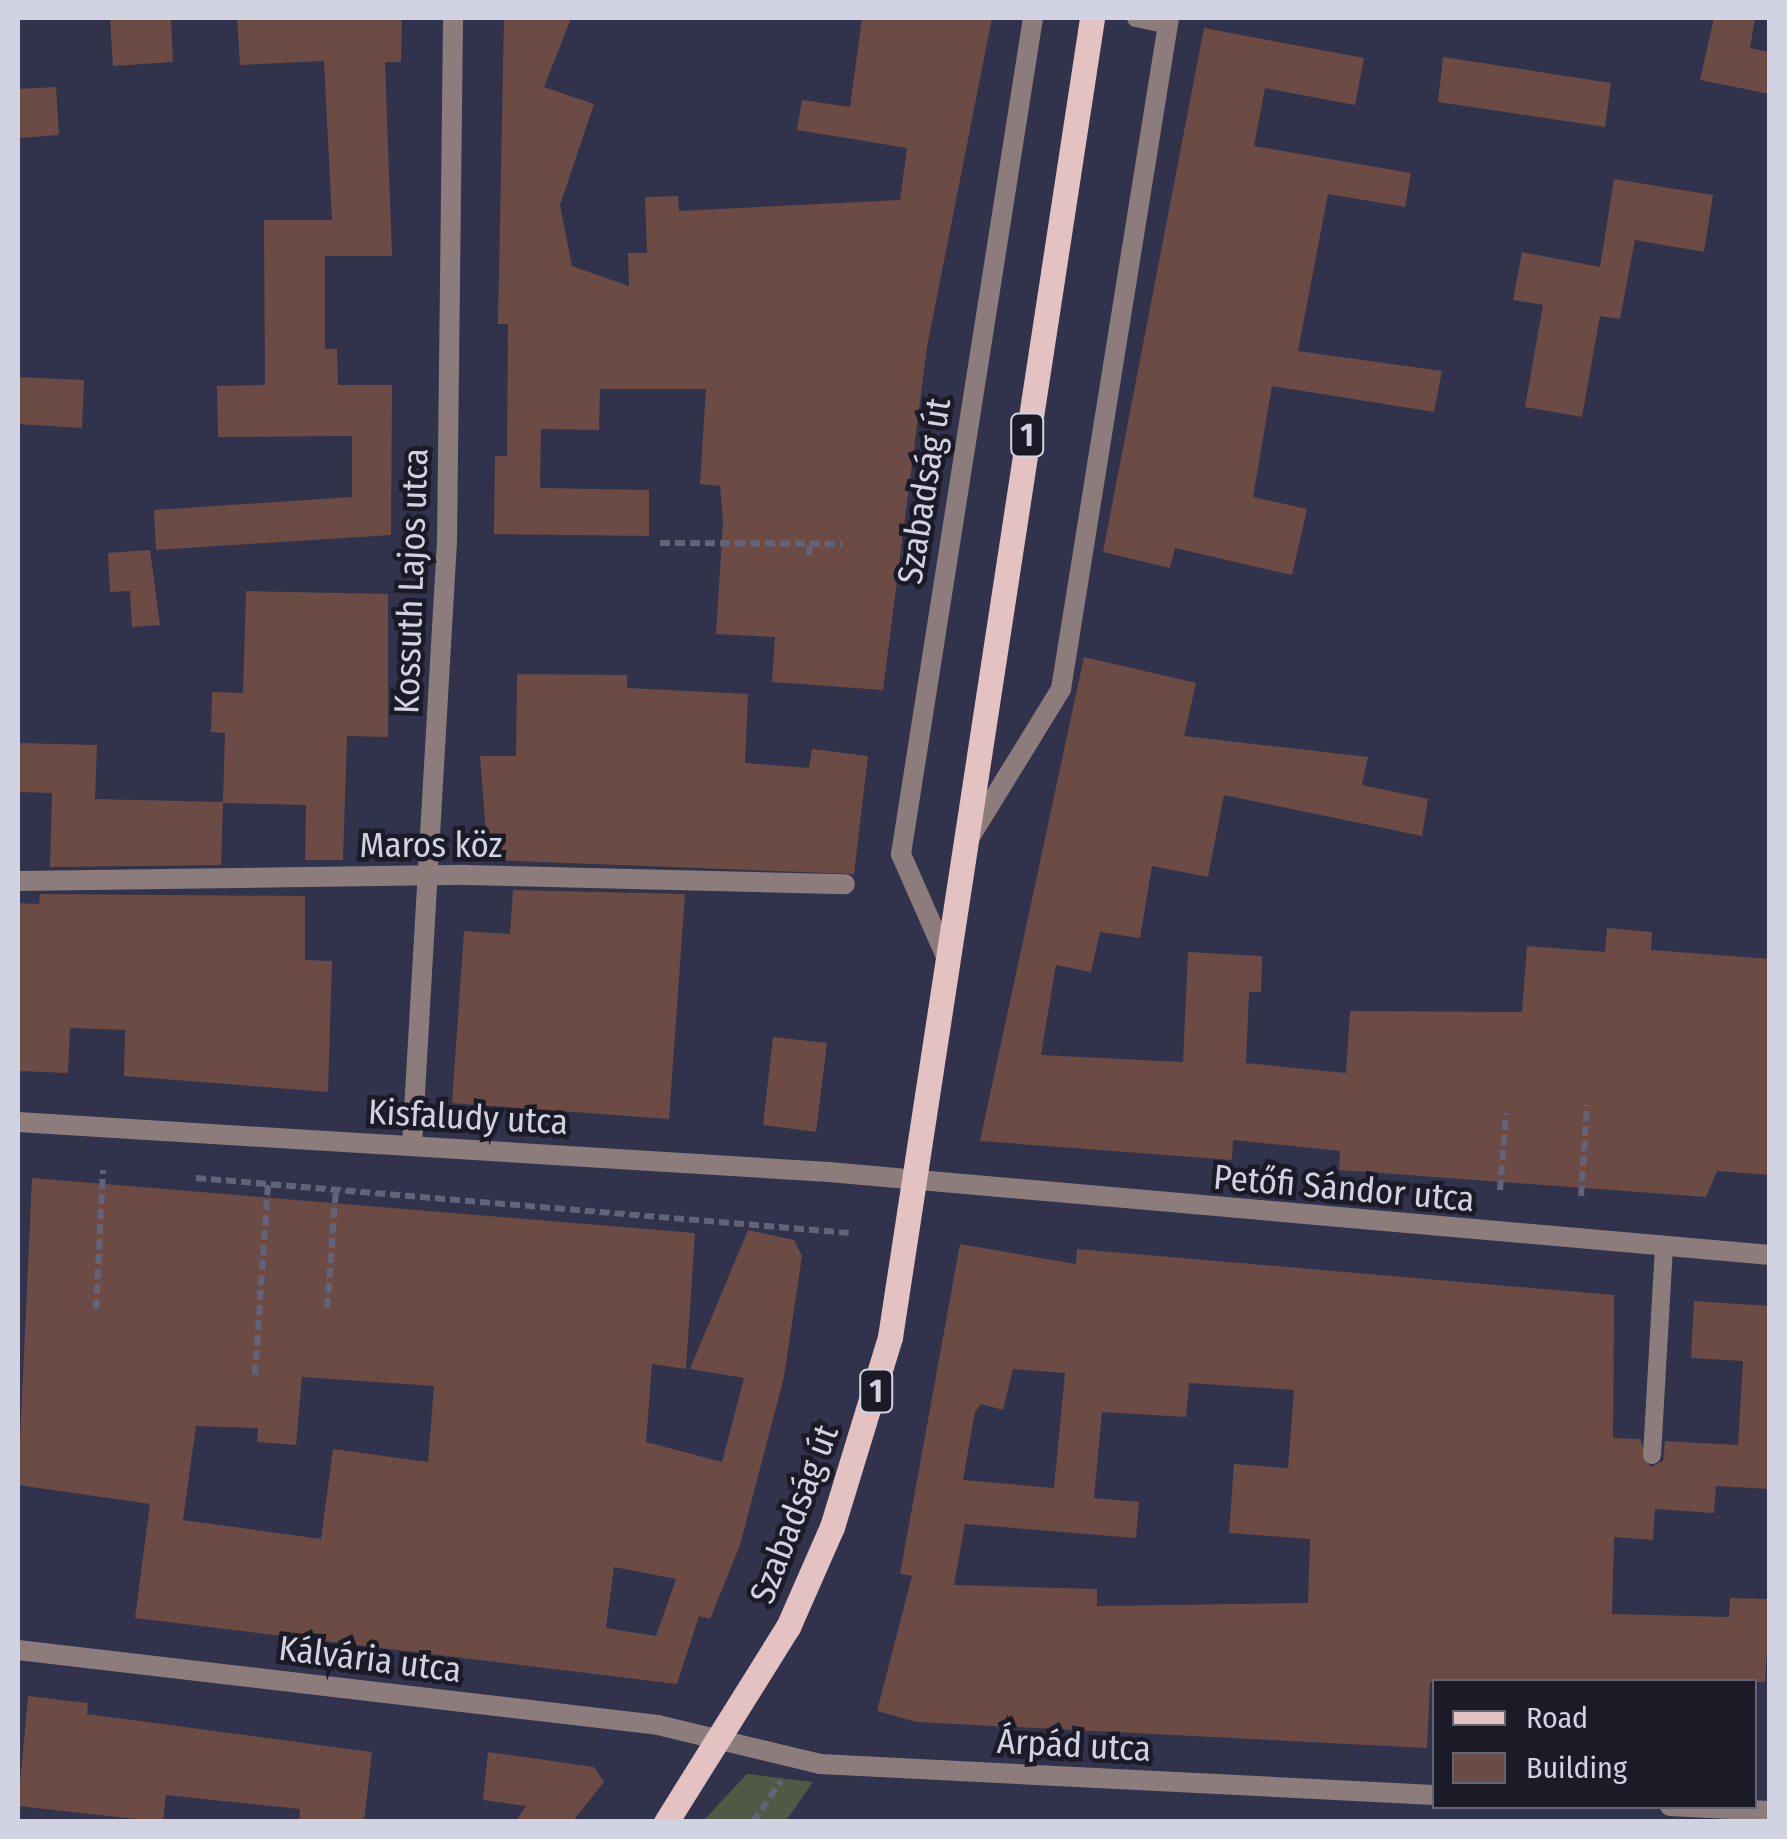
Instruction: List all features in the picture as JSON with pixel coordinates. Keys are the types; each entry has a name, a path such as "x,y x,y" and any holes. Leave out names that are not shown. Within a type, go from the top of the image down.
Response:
{"main road":[{"name":"Szabadság út","path":"666,1822 788,1627 832,1527 890,1337 1092,18"}],"street":[{"name":"Kossuth Lajos utca","path":"412,1145 433,877 453,18"},
{"name":"Szabadság út","path":"949,964 901,854 1032,18"},
{"name":"Szabadság út","path":"962,852 1061,689 1168,21"},
{"name":"Maros köz","path":"18,882 433,877 845,884"},
{"name":"Kisfaludy utca","path":"18,1122 412,1145 914,1183"},
{"name":"Petőfi Sándor utca","path":"914,1183 1770,1255"},
{"name":"Kálvária utca","path":"18,1650 658,1726 712,1745"},
{"name":"Árpád utca","path":"712,1745 796,1759 1432,1795"},
{"path":"1730,1809 1770,1811"}],"lane":[{"path":"1136,18 1168,21"},
{"path":"1652,1455 1664,1247"}],"path":[{"path":"809,555 810,541"},
{"path":"660,543 843,544"},
{"path":"1581,1196 1587,1105"},
{"path":"1500,1190 1506,1114"},
{"path":"96,1309 102,1170"},
{"path":"196,1178 849,1233"},
{"path":"255,1375 268,1184"},
{"path":"328,1308 336,1189"},
{"path":"753,1822 796,1759"}],"green space":[{"path":"747,1774 813,1782 786,1821 703,1821"}],"building":[{"path":"110,18 171,18 173,62 113,66"},
{"path":"237,18 402,18 401,62 385,62 392,256 325,256 325,349 337,349 338,385 392,385 391,535 156,550 154,510 352,497 352,436 218,437 217,386 265,385 264,220 332,220 324,61 240,65"},
{"path":"504,18 571,18 544,87 594,104 560,205 572,266 629,286 628,253 647,253 645,197 678,196 679,211 900,200 907,148 797,130 802,100 850,107 862,18 992,18 927,347 883,690 772,682 775,637 716,634 723,521 720,486 700,484 706,389 600,389 599,430 541,429 540,488 649,490 649,536 494,534 495,456 507,456 508,324 498,324"},
{"path":"1714,18 1755,18 1750,48 1770,52 1770,94 1700,80"},
{"path":"1204,28 1364,58 1355,105 1265,88 1254,146 1411,173 1405,207 1328,194 1298,351 1442,371 1434,412 1272,386 1253,497 1307,509 1292,575 1175,548 1170,568 1103,552"},
{"path":"1443,57 1611,83 1605,127 1438,102"},
{"path":"56,87 59,135 18,138 18,89"},
{"path":"1614,179 1713,195 1704,252 1635,240 1620,319 1600,316 1582,417 1525,407 1543,305 1513,300 1522,252 1600,267"},
{"path":"18,377 84,380 82,428 18,424"},
{"path":"150,550 160,625 132,627 130,591 110,592 108,553"},
{"path":"246,591 388,594 388,737 347,736 343,860 305,860 306,805 223,803 221,865 50,867 52,793 18,792 18,743 97,745 95,799 223,802 225,733 211,732 212,692 243,693"},
{"path":"1084,657 1196,683 1184,736 1368,757 1362,785 1428,799 1422,836 1224,795 1208,877 1152,866 1140,938 1100,932 1091,972 1056,965 1041,1055 1183,1062 1188,952 1262,956 1261,992 1249,992 1246,1063 1346,1073 1350,1011 1522,1012 1527,946 1605,952 1607,928 1652,932 1651,950 1770,959 1770,1175 1717,1171 1706,1197 1339,1170 1340,1151 1233,1140 1232,1160 980,1141"},
{"path":"517,674 627,675 627,688 748,694 745,763 809,768 812,749 868,756 854,874 488,860 480,756 516,756"},
{"path":"513,890 685,894 669,1119 452,1103 464,931 510,934"},
{"path":"40,894 305,896 305,960 332,961 328,1092 124,1076 125,1030 70,1028 68,1073 18,1071 18,903 39,904"},
{"path":"773,1037 827,1043 816,1132 763,1125"},
{"path":"32,1178 695,1233 686,1369 652,1364 646,1442 722,1462 744,1378 690,1369 748,1230 794,1240 802,1256 784,1377 740,1545 710,1619 699,1616 677,1684 135,1618 150,1504 18,1485","holes":["302,1377 434,1386 428,1462 333,1449 321,1539 183,1520 196,1426 258,1428 257,1442 296,1445","614,1567 676,1579 656,1636 606,1628"]},
{"path":"960,1244 1076,1264 1077,1249 1614,1295 1613,1438 1640,1439 1650,1467 1663,1461 1665,1441 1738,1445 1743,1361 1691,1358 1694,1301 1770,1306 1770,1489 1716,1486 1714,1513 1655,1509 1653,1540 1614,1537 1612,1614 1729,1617 1730,1598 1770,1599 1765,1682 1432,1679 1427,1748 917,1722 877,1711 912,1576 900,1574","holes":["1013,1369 1065,1373 1054,1488 963,1480 975,1412 981,1404 1003,1410","1189,1383 1294,1390 1288,1468 1234,1464 1229,1533 1310,1539 1308,1603 1097,1606 1097,1589 954,1585 965,1524 1136,1538 1139,1502 1094,1498 1102,1412 1186,1417"]},
{"path":"28,1696 88,1703 87,1714 372,1752 364,1822 299,1822 300,1809 166,1795 163,1822 18,1806"},
{"path":"488,1752 594,1767 604,1782 572,1822 515,1822 526,1806 483,1800"}]}
